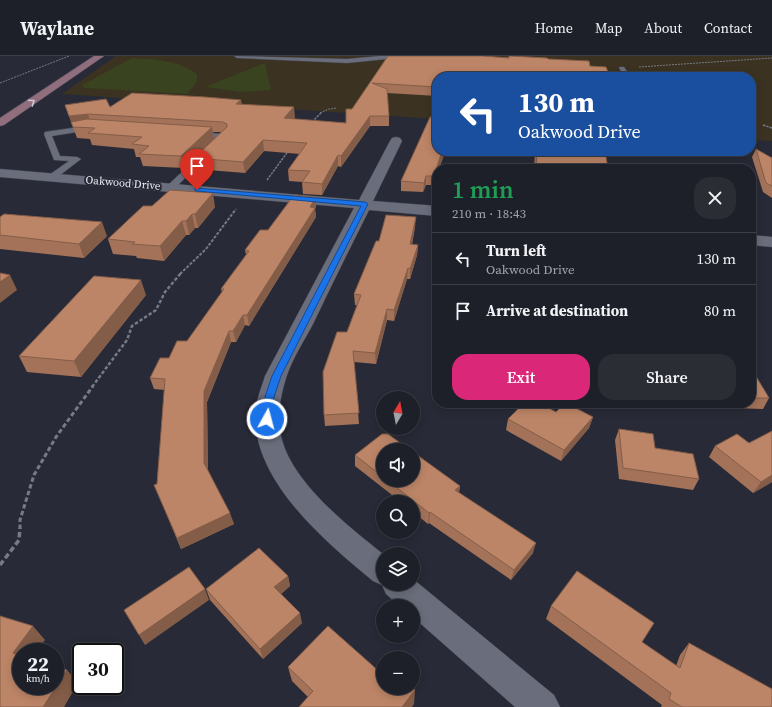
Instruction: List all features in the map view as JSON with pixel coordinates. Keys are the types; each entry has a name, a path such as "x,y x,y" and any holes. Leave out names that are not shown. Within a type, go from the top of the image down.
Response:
{"main road":[{"path":"52,76 83,56"},
{"path":"0,124 100,56"}],"street":[{"path":"376,566 338,534 307,502 284,473 271,444 267,419 269,397 276,376 396,141"},
{"name":"Oakwood Drive","path":"0,172 432,211"},
{"path":"756,240 772,242"},
{"path":"405,591 542,707"}],"lane":[{"path":"237,56 347,61 397,56"},
{"path":"622,68 625,72"},
{"path":"52,177 77,159 57,158 48,134 91,127 98,128"},
{"path":"171,187 224,136 184,134"}],"path":[{"path":"0,83 69,56"},
{"path":"622,68 772,58"},
{"path":"308,126 320,112 327,109 337,108"},
{"path":"763,125 772,128"},
{"path":"0,565 19,540 22,510 34,475 56,437 127,340 132,326 156,310 165,292 183,271 206,249 240,204 264,183 286,153 292,148"}],"shaded area":[{"path":"116,56 772,56 772,141 756,140 756,72 432,72 432,119 62,94"}],"green space":[{"path":"132,58 174,63 190,69 197,74 197,82 187,94 84,88 82,85"},
{"path":"265,63 271,90 242,92 205,87"}],"building":[{"path":"388,56 483,56 509,58 510,56 589,61 590,66 606,67 608,72 432,72 432,87 372,83 387,89 389,116 370,116 341,156 338,155 322,184 302,182 310,171 288,170 307,143 263,140 243,162 194,158 227,127 227,124 223,122 88,114 69,116 65,105 106,99 110,107 132,93 205,97 241,100 236,104 294,107 284,118 346,123 346,109 352,109"},
{"path":"430,117 432,117 432,156 440,156 438,164 432,164 432,176 426,176 424,183 401,181"},
{"path":"87,119 212,127 181,156 139,154 149,146 132,144 142,137 88,133 95,128 73,127 71,122"},
{"path":"756,149 772,158 772,186 766,183"},
{"path":"537,156 606,156 607,164 536,164"},
{"path":"170,190 213,193 195,214 192,214 186,221 182,221 160,246 132,244 135,242 108,239 143,206 152,206"},
{"path":"294,195 316,197 310,207 315,208 247,315 243,315 233,331 229,331 204,391 204,463 230,513 177,538 154,485 157,484 165,379 150,378 160,358 169,358 177,341 187,341 224,289 221,289 249,251 245,250 260,230 268,230"},
{"path":"4,214 102,222 79,244 0,235 0,217"},
{"path":"386,215 416,217 410,244 418,245 410,269 408,268 394,310 387,309 375,353 353,351 359,413 324,415 323,372 337,332 347,332 361,295 354,294 376,241 379,241"},
{"path":"0,273 10,275 0,282"},
{"path":"94,276 141,280 74,361 19,356"},
{"path":"756,376 769,398 756,398"},
{"path":"519,408 548,408 556,412 560,408 576,408 593,417 564,450 508,419"},
{"path":"619,429 653,434 655,448 693,454 699,479 623,468"},
{"path":"772,431 772,475 761,482 715,446 737,434 749,443"},
{"path":"381,435 389,435 400,443 376,443 376,472 355,455"},
{"path":"420,457 460,486 455,490 536,543 514,570 420,506 420,495 406,495 396,487 420,487"},
{"path":"259,548 288,576 274,587 300,613 260,649 206,589"},
{"path":"189,567 205,589 139,635 124,610"},
{"path":"577,571 654,623 642,642 680,668 689,643 772,689 772,707 682,707 669,699 671,693 551,606"},
{"path":"0,616 33,626 20,643 12,643 12,695 51,695 43,707 0,707"},
{"path":"328,626 376,669 376,695 411,695 402,707 299,707 313,691 288,667"}],"route":[{"path":"197,190 365,204 276,376 269,397 267,419"}]}
